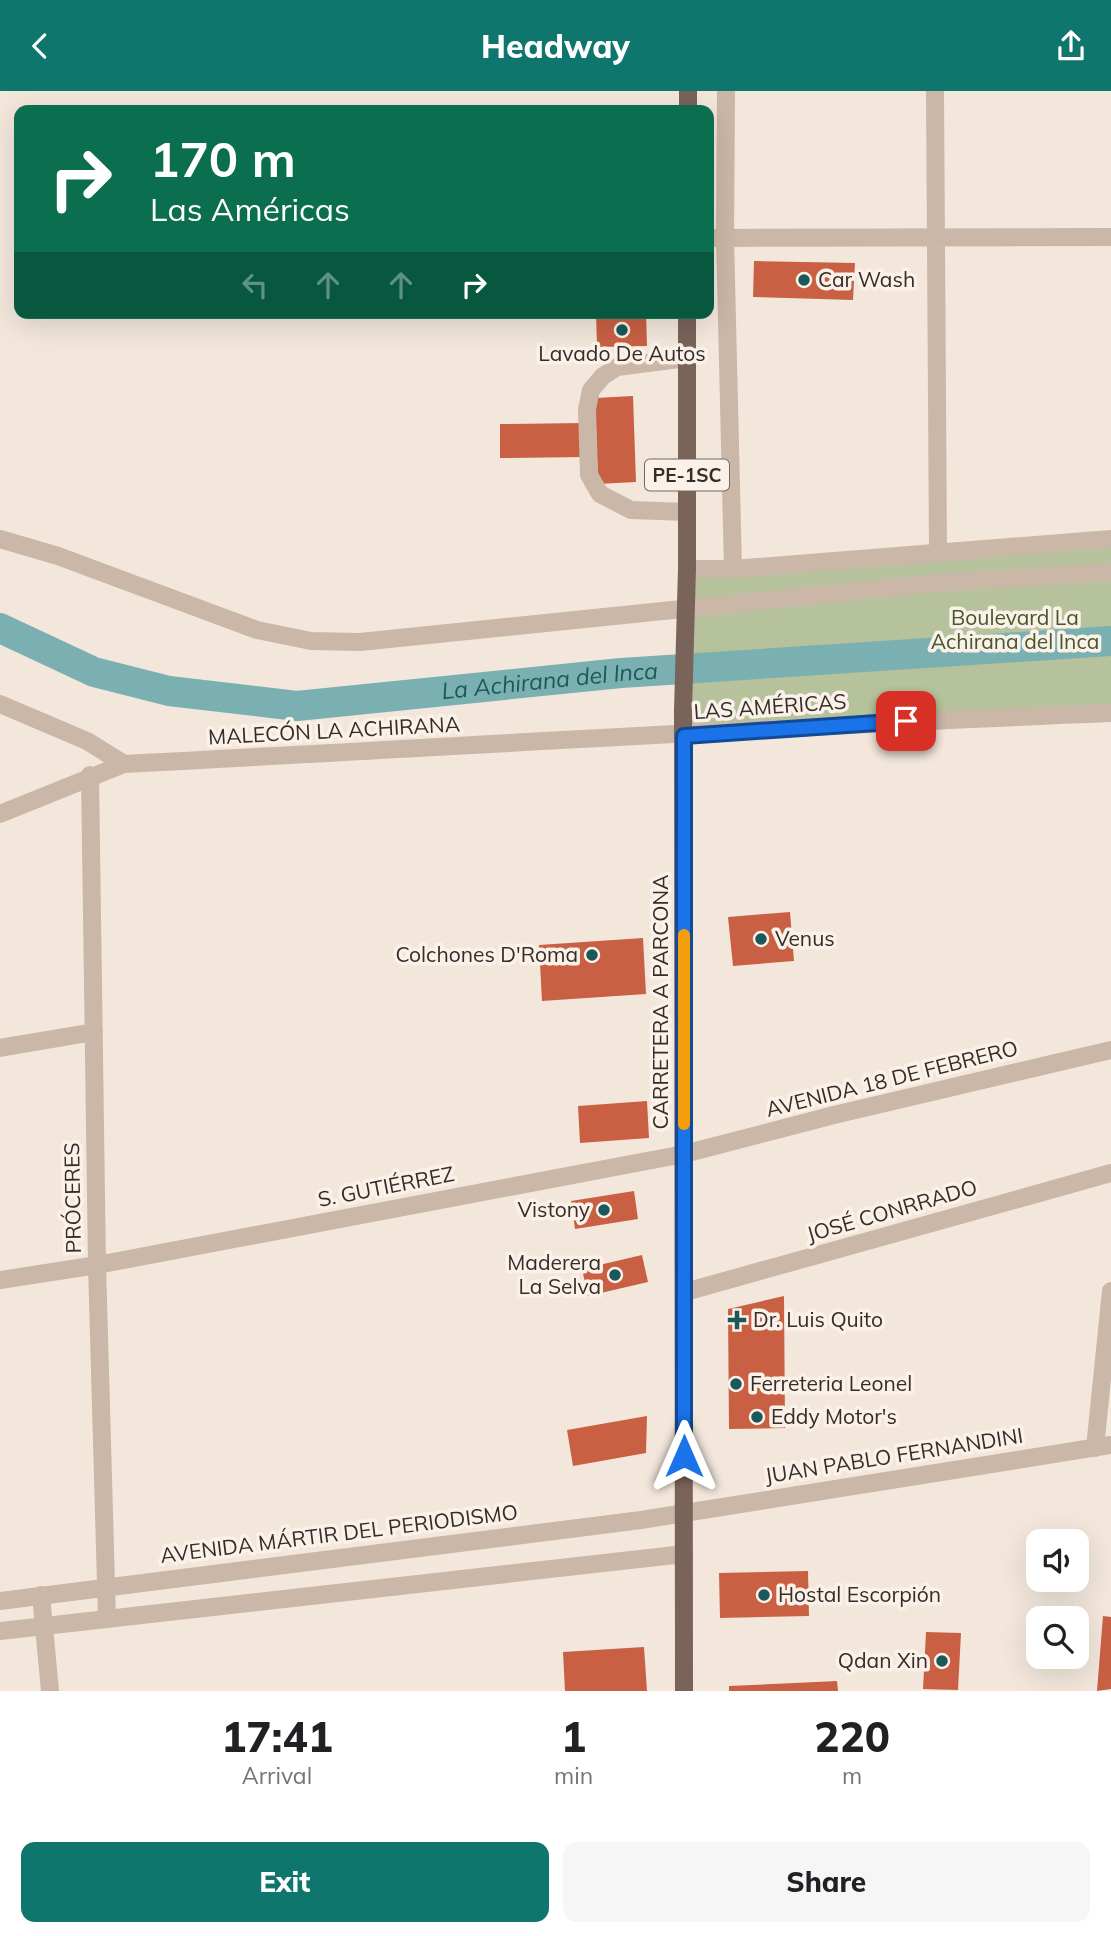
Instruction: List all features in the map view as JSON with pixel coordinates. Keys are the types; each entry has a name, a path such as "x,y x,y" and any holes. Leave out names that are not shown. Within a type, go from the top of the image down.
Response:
{"main road":[{"name":"CARRETERA A PARCONA","path":"684,1691 683,710 687,569 687,319"}],"street":[{"path":"726,91 717,238 733,569"},
{"path":"935,91 938,553"},
{"path":"717,238 1111,237"},
{"path":"687,358 617,367 603,376 591,390 587,409 589,475 600,493 631,510 687,512"},
{"path":"0,539 58,556 257,630 311,641 360,642 936,583 1111,572"},
{"path":"687,569 733,569 1111,539"},
{"path":"0,704 87,741 124,764"},
{"name":"LAS AMÉRICAS","path":"684,736 830,724 1111,713"},
{"name":"MALECÓN LA ACHIRANA","path":"0,814 90,775 124,764 684,736"},
{"name":"PRÓCERES","path":"90,775 97,1265 107,1619"},
{"path":"0,1048 94,1032"},
{"name":"AVENIDA 18 DE FEBRERO","path":"684,1154 834,1115 1111,1050"},
{"name":"S. GUTIÉRREZ","path":"0,1280 97,1265 684,1154"},
{"name":"JOSÉ CONRRADO","path":"685,1292 1111,1173"},
{"path":"1103,1447 1111,1291"},
{"name":"JUAN PABLO FERNANDINI","path":"684,1511 1103,1447"},
{"name":"AVENIDA MÁRTIR DEL PERIODISMO","path":"0,1601 105,1585 628,1521 684,1511"},
{"path":"0,1631 684,1554"},
{"path":"41,1595 50,1691"}],"green space":[{"name":"Boulevard La Achirana del Inca","path":"1111,533 1111,714 684,735 687,569"}],"building":[{"name":"Car Wash","path":"754,261 855,263 853,300 753,297"},
{"name":"Lavado De Autos","path":"596,319 646,319 647,346 597,347"},
{"path":"633,396 636,482 598,484 595,398"},
{"path":"585,423 585,457 500,458 500,424"},
{"name":"Venus","path":"790,912 794,961 733,966 728,917"},
{"path":"643,938 646,994 542,1001 539,945"},
{"path":"647,1101 649,1138 580,1143 578,1106"},
{"name":"Vistony","path":"634,1191 638,1219 575,1229 571,1201"},
{"name":"Maderera La Selva","path":"642,1255 648,1282 588,1296 582,1269"},
{"path":"784,1296 785,1428 729,1429 728,1309"},
{"path":"647,1416 646,1453 573,1466 567,1430"},
{"name":"Hostal Escorpión","path":"808,1571 809,1616 720,1618 719,1573"},
{"path":"1103,1616 1111,1617 1111,1689 1097,1691"},
{"name":"Qdan Xin","path":"926,1632 961,1633 958,1690 923,1689"},
{"path":"644,1647 647,1691 565,1691 563,1652"},
{"path":"837,1681 838,1691 729,1691 729,1686"}],"waterway":[{"name":"La Achirana del Inca","path":"0,628 94,672 169,691 297,706 621,673 1111,641"}],"slow traffic":[{"path":"684,935 684,1124"}],"place":[{"name":"Car Wash","path":"804,280"},
{"name":"Lavado De Autos","path":"622,330"},
{"name":"Venus","path":"761,939"},
{"name":"Colchones D'Roma","path":"592,955"},
{"name":"Vistony","path":"604,1210"},
{"name":"Maderera La Selva","path":"615,1275"},
{"name":"Dr. Luis Quito","path":"737,1320"},
{"name":"Ferreteria Leonel","path":"736,1384"},
{"name":"Eddy Motor's","path":"757,1417"},
{"name":"Hostal Escorpión","path":"764,1595"},
{"name":"Qdan Xin","path":"942,1661"}],"route":[{"path":"684,1456 684,736 830,724 906,721"}]}
